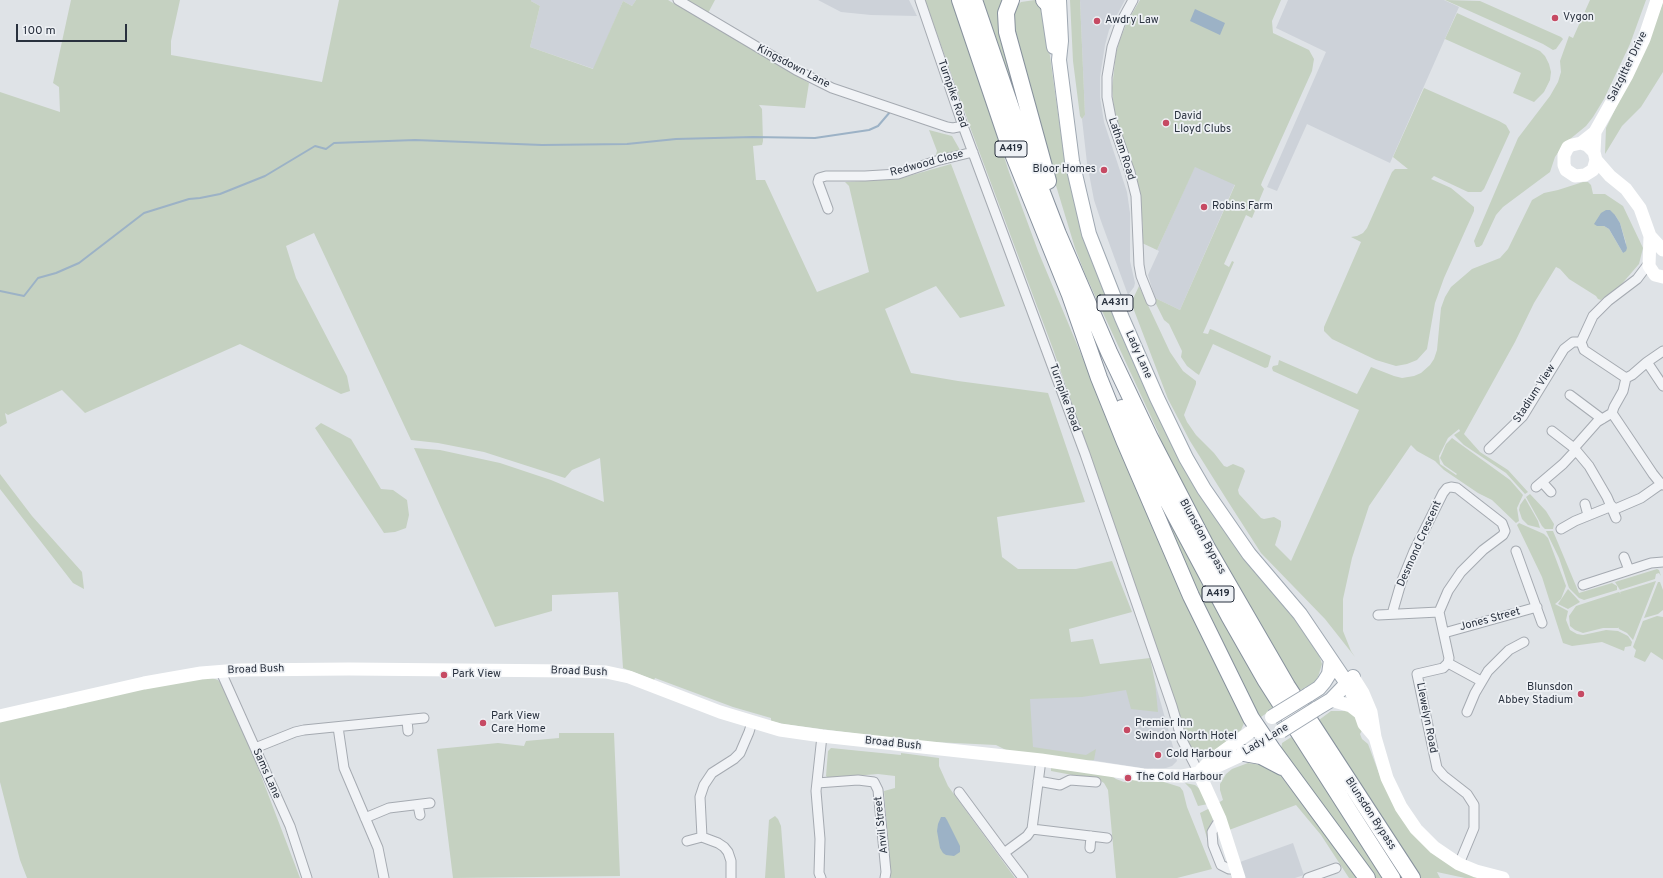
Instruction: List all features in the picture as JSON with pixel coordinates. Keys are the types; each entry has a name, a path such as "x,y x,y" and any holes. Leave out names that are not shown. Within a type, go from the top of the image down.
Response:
{"highway":[{"name":"A419","path":"960,0 1007,139 1075,290"},
{"name":"A419","path":"974,0 1075,290"},
{"name":"A419","path":"1011,0 1006,13 1007,32 1099,378 1191,596 1257,727"},
{"name":"Blunsdon Bypass","path":"1075,290 1154,476 1229,616 1266,681 1392,878"},
{"name":"Blunsdon Bypass","path":"1075,290 1206,546 1287,686 1412,878"},
{"path":"1257,727 1367,878"},
{"path":"1244,753 1261,756 1287,769"}],"main road":[{"name":"Salzgitter Drive","path":"1610,176 1590,173 1575,176 1566,170 1564,165 1564,155 1568,147 1581,143 1595,132 1635,59 1644,39 1657,0"},
{"name":"Lady Lane","path":"1049,1 1054,46 1059,60 1072,161 1085,220 1106,282 1142,365 1186,458 1204,489 1249,554 1300,614 1331,660 1369,707 1375,737 1387,778 1406,816 1428,842 1459,864 1476,871 1503,878"},
{"name":"Salzgitter Drive","path":"1590,173 1593,170 1595,156 1595,132"},
{"path":"1581,143 1591,148 1610,176 1621,184 1636,201 1643,215 1650,236 1650,270 1660,277"},
{"path":"1649,260 1657,252 1663,250 1650,236"},
{"name":"Lady Lane","path":"1300,614 1329,642 1348,680 1369,731 1375,737"},
{"name":"Lady Lane","path":"1312,693 1324,682 1328,675 1331,660"},
{"name":"Broad Bush","path":"0,716 168,678 221,672 311,669 434,668 606,672 629,677 720,712 780,730 1041,760 1143,775 1182,776 1199,773"},
{"name":"Lady Lane","path":"1199,773 1210,761 1272,717 1312,693 1348,680"},
{"name":"Lady Lane","path":"1199,773 1216,767 1244,753 1331,700 1348,680"},
{"path":"1331,700 1351,706 1360,712"},
{"name":"Turnpike Road","path":"1199,773 1210,794 1220,819 1238,874"}],"street":[{"name":"Kingsdown Lane","path":"678,0 796,70 832,88 948,127 953,128 963,126"},
{"name":"Turnpike Road","path":"920,0 963,126 1084,454 1172,706 1182,740 1199,773"},
{"name":"Latham Road","path":"1133,0 1120,24 1112,48 1107,77 1107,97 1111,118 1130,172 1136,196 1139,265 1141,276 1151,301"},
{"name":"Redwood Close","path":"828,209 818,182 819,178 826,176 898,174 936,161 973,152"},
{"path":"1626,378 1584,350 1581,342 1593,316 1601,307 1638,278 1649,260"},
{"path":"1638,278 1660,277"},
{"name":"Stadium View","path":"1489,449 1523,416 1564,349 1573,342 1581,342"},
{"path":"1626,378 1632,376 1663,351"},
{"path":"1648,362 1663,386"},
{"path":"1552,492 1539,484 1575,449 1602,419 1612,413 1623,391 1626,378"},
{"path":"1570,395 1602,419"},
{"path":"1562,530 1575,521 1588,515 1613,512 1641,498 1662,485 1612,413"},
{"path":"1552,431 1575,449 1599,481 1613,512"},
{"name":"Desmond Crescent","path":"1392,614 1401,583 1414,552 1443,493 1447,488 1451,487 1457,488 1502,523 1505,531 1503,535 1483,550 1461,572 1448,591 1439,612"},
{"path":"1585,504 1588,515"},
{"path":"1516,551 1542,622"},
{"path":"1624,557 1629,570"},
{"path":"1584,586 1654,562 1663,562"},
{"name":"Jones Street","path":"1444,633 1537,608"},
{"path":"1378,615 1439,612 1449,658 1448,663 1481,681"},
{"path":"1467,712 1481,681 1496,661 1509,650 1524,642"},
{"name":"Llewelyn Road","path":"1448,663 1443,668 1417,674 1437,768 1444,776 1467,794 1474,805 1474,828 1459,864"},
{"name":"Sams Lane","path":"221,672 290,826 306,878"},
{"path":"255,748 295,732 424,718"},
{"path":"407,720 408,731"},
{"path":"702,837 700,797 704,785 712,773 738,756 746,742 752,722"},
{"path":"338,727 344,768 378,848 384,878"},
{"path":"821,878 819,873 820,839 816,800 822,736"},
{"path":"1004,853 1027,836 1032,829 1041,760"},
{"name":"Anvil Street","path":"817,783 858,780 874,782 878,790 879,797 886,872 884,878"},
{"path":"1038,781 1060,785 1070,780 1096,782"},
{"path":"959,792 1023,878"},
{"path":"365,818 389,808 430,803"},
{"path":"418,804 420,815"},
{"path":"1220,819 1212,832 1212,838 1217,857 1223,866 1226,878"},
{"path":"1032,829 1107,838"},
{"path":"1090,848 1091,836"},
{"path":"687,841 702,837 724,847 731,860 731,878"},
{"path":"1223,866 1238,874"},
{"path":"1308,878 1336,868"}],"shaded area":[{"path":"531,0 636,0 632,6 623,1 594,69 530,47 540,6"},
{"path":"818,0 909,0 917,16 871,15 841,12"},
{"path":"1080,0 1125,0 1109,30 1105,45 1100,77 1100,97 1104,122 1127,192 1130,213 1130,261 1135,283 1128,295 1094,200 1087,163 1082,119 1085,115"},
{"path":"1288,0 1444,0 1459,7 1390,163 1307,124 1277,191 1267,187 1326,52 1276,28"},
{"path":"1195,166 1235,184 1180,310 1155,298 1148,275 1159,251 1157,250"},
{"path":"1155,682 1177,761 1172,766 1166,768 1148,769 1001,746 993,697"},
{"path":"1293,843 1304,875 1295,878 1245,878 1240,862"}],"green space":[{"path":"71,0 180,0 171,41 171,55 322,82 339,0 531,0 540,6 530,47 593,69 623,1 632,6 636,0 668,0 809,83 805,108 759,105 762,109 763,141 762,145 753,146 756,180 765,180 817,292 869,272 849,186 845,182 898,179 951,164 1005,306 960,318 936,286 885,309 911,373 1048,393 1085,502 997,517 1002,557 1018,569 1076,569 1112,561 1132,612 1069,629 1071,642 1093,639 1100,664 1150,658 1155,682 1158,712 1131,709 1126,690 1082,697 1030,699 1033,747 1086,755 1096,749 1094,760 1087,761 1012,753 996,745 913,741 783,724 771,721 771,718 733,707 655,678 654,680 623,668 618,592 552,595 552,611 495,627 414,448 440,450 500,463 551,480 604,502 600,458 572,470 565,478 484,452 438,443 411,440 314,233 286,246 296,278 347,376 350,391 341,394 240,344 85,413 62,390 8,415 5,413 7,423 0,427 0,92 60,112 59,87 53,83"},
{"path":"683,0 715,0 707,15"},
{"path":"925,0 953,0 1009,172 1038,251 1114,433 1189,606 1215,663 1245,721 1241,730 1204,757 1194,754 1189,747 1169,684 1053,349 970,127"},
{"path":"979,0 1003,0 1031,141"},
{"path":"1035,0 1040,5 1047,35 1063,149 1091,254 1241,552 1296,621 1319,655 1322,664 1318,677 1315,682 1299,691 1297,691 1169,465 1158,432 1085,274 1075,248 1011,25 1015,8 1021,2"},
{"path":"1070,0 1080,0 1085,115 1082,119 1080,116 1073,61"},
{"path":"1140,0 1281,0 1272,21 1273,33 1309,50 1314,59 1312,71 1262,182 1261,185 1264,189 1252,218 1246,215 1224,264 1229,267 1232,261 1234,262 1203,333 1208,334 1210,329 1213,330 1271,356 1268,367 1265,368 1213,344 1199,375 1187,366 1181,357 1182,351 1169,324 1164,320 1154,300 1155,298 1180,310 1235,185 1195,167 1157,250 1142,243 1143,228 1139,193 1114,111 1112,88 1116,53 1119,42 1127,22"},
{"path":"1445,0 1480,1 1563,39 1556,49 1553,50 1543,44"},
{"path":"1590,0 1646,0 1630,44 1604,99 1593,117 1586,126 1564,144 1555,157 1550,172 1503,207 1496,215 1482,245 1476,247 1474,241 1518,138 1550,96 1558,82 1561,72 1560,61 1569,36 1573,38"},
{"path":"1663,2 1663,72 1641,107 1622,126 1605,154 1606,128 1650,38"},
{"path":"1457,13 1540,51 1545,56 1551,72 1550,80 1544,92 1534,102 1513,93 1521,73 1445,39"},
{"path":"1424,88 1499,121 1506,125 1510,132 1484,189 1481,192 1468,192 1434,176 1431,179 1451,188 1474,207 1474,211 1444,278 1435,303 1427,349 1417,360 1396,366 1376,360 1332,339 1324,331 1324,327 1361,242 1351,237 1363,233 1367,228 1392,172 1395,169 1408,169 1393,157"},
{"path":"929,130 952,136 960,150 935,158 937,151"},
{"path":"1583,182 1588,182 1591,185 1593,194 1605,194 1623,206 1643,248 1639,264 1620,286 1601,300 1569,279 1560,269 1556,267 1534,303 1515,342 1464,434 1480,452 1508,470 1528,492 1525,494 1506,473 1464,445 1454,435 1460,431 1459,429 1448,438 1439,456 1440,464 1456,475 1457,474 1444,465 1440,458 1446,444 1452,438 1510,480 1523,495 1517,508 1519,521 1516,523 1492,500 1478,493 1444,470 1435,461 1417,451 1411,445 1369,506 1352,558 1343,599 1343,631 1355,657 1325,619 1261,553 1190,441 1168,399 1132,305 1132,301 1139,286 1170,352 1183,371 1196,381 1184,415 1187,422 1196,435 1214,453 1224,466 1227,467 1233,464 1243,468 1245,471 1238,490 1239,494 1261,518 1264,519 1274,517 1281,521 1281,526 1275,545 1291,561 1359,410 1273,371 1273,366 1278,365 1279,360 1357,394 1371,367 1402,378 1421,373 1434,359 1437,350 1441,308 1451,287 1472,269 1500,258 1508,249 1532,200 1544,193","holes":["1615,215 1620,223 1626,243 1623,253 1609,229 1604,226"]},
{"path":"321,423 351,439 381,489 393,490 407,500 409,515 406,528 395,532 384,533 315,428"},
{"path":"1134,447 1274,708 1261,717 1257,716 1192,585"},
{"path":"0,474 32,516 82,572 84,589 73,583 0,489"},
{"path":"1530,494 1546,511 1554,524 1553,529 1545,529 1542,526 1526,497"},
{"path":"1525,498 1538,521 1540,528 1528,525 1522,519 1519,510 1520,505"},
{"path":"1519,523 1544,534 1548,538 1566,586 1561,599 1555,604 1568,611 1566,620 1570,630 1577,634 1583,635 1606,630 1618,631 1628,636 1632,642 1631,646 1625,647 1624,651 1602,642 1572,646 1563,643 1542,577 1517,525"},
{"path":"1546,531 1553,531 1579,593 1612,583 1617,586 1617,590 1584,600 1579,598 1569,588 1559,558"},
{"path":"1657,569 1659,570 1661,576 1659,573 1656,574 1655,579 1620,590 1615,582"},
{"path":"1656,581 1633,640 1627,633 1618,627 1603,628 1583,633 1570,626 1569,616 1576,606 1619,592 1621,594 1620,592"},
{"path":"1658,582 1660,582 1663,590 1663,610 1658,614 1644,618"},
{"path":"1568,589 1580,602 1568,609 1558,604"},
{"path":"1657,616 1663,617 1663,660 1651,652 1645,662 1634,657 1636,650 1633,647 1643,621"},
{"path":"209,677 218,680 225,689 252,752 300,878 27,878 20,860 0,782 0,716 66,708 69,705 101,692"},
{"path":"1346,708 1354,713 1363,729 1360,734 1362,739 1368,744 1380,776 1399,814 1485,878 1465,878 1437,872 1440,878 1419,878 1319,720 1331,711 1344,711"},
{"path":"559,733 614,733 620,876 453,878 437,749 498,743 524,746 526,741 559,738"},
{"path":"1293,736 1384,878 1373,878 1281,750 1282,743"},
{"path":"831,748 901,755 901,753 939,758 939,766 948,786 1015,878 891,878 884,791 895,788 895,776 878,774 828,778 826,776 828,751"},
{"path":"1248,763 1262,765 1277,771 1358,878 1349,878 1321,835 1296,805 1229,830 1218,803 1223,800 1220,784 1226,774 1232,769"},
{"path":"1051,767 1112,776 1124,782 1131,779 1139,779 1164,782 1180,787 1183,791 1187,807 1212,869 1177,878 1116,878 1108,790 1104,783 1099,780 1051,771"},
{"path":"1185,783 1195,785 1201,790 1208,804 1198,806 1191,789"},
{"path":"1210,808 1213,819 1208,832 1208,842 1200,813"},
{"path":"775,816 781,826 785,878 765,878 769,820"}],"water":[{"path":"1195,9 1225,23 1220,35 1190,21"},
{"path":"1606,210 1610,210 1620,223 1627,248 1623,253 1609,229 1604,226 1597,226 1594,224 1601,213"},
{"path":"941,817 945,817 947,820 960,846 960,852 954,856 946,855 940,848 937,831"}],"waterway":[{"path":"0,291 24,296 38,278 56,273 79,263 144,213 189,199 220,194 265,176 315,146 326,149 334,143 415,140 542,145 627,144 676,139 753,137 815,138 869,130 878,126 890,112"}],"place":[{"name":"Vygon","path":"1555,18"},
{"name":"Awdry Law","path":"1097,21"},
{"name":"David Lloyd Clubs","path":"1166,123"},
{"name":"Bloor Homes","path":"1104,170"},
{"name":"Robins Farm","path":"1204,207"},
{"name":"Park View","path":"444,675"},
{"name":"Blunsdon Abbey Stadium","path":"1581,694"},
{"name":"Park View Care Home","path":"483,723"},
{"name":"Premier Inn Swindon North Hotel","path":"1127,730"},
{"name":"Cold Harbour","path":"1158,755"},
{"name":"The Cold Harbour","path":"1128,778"}]}
